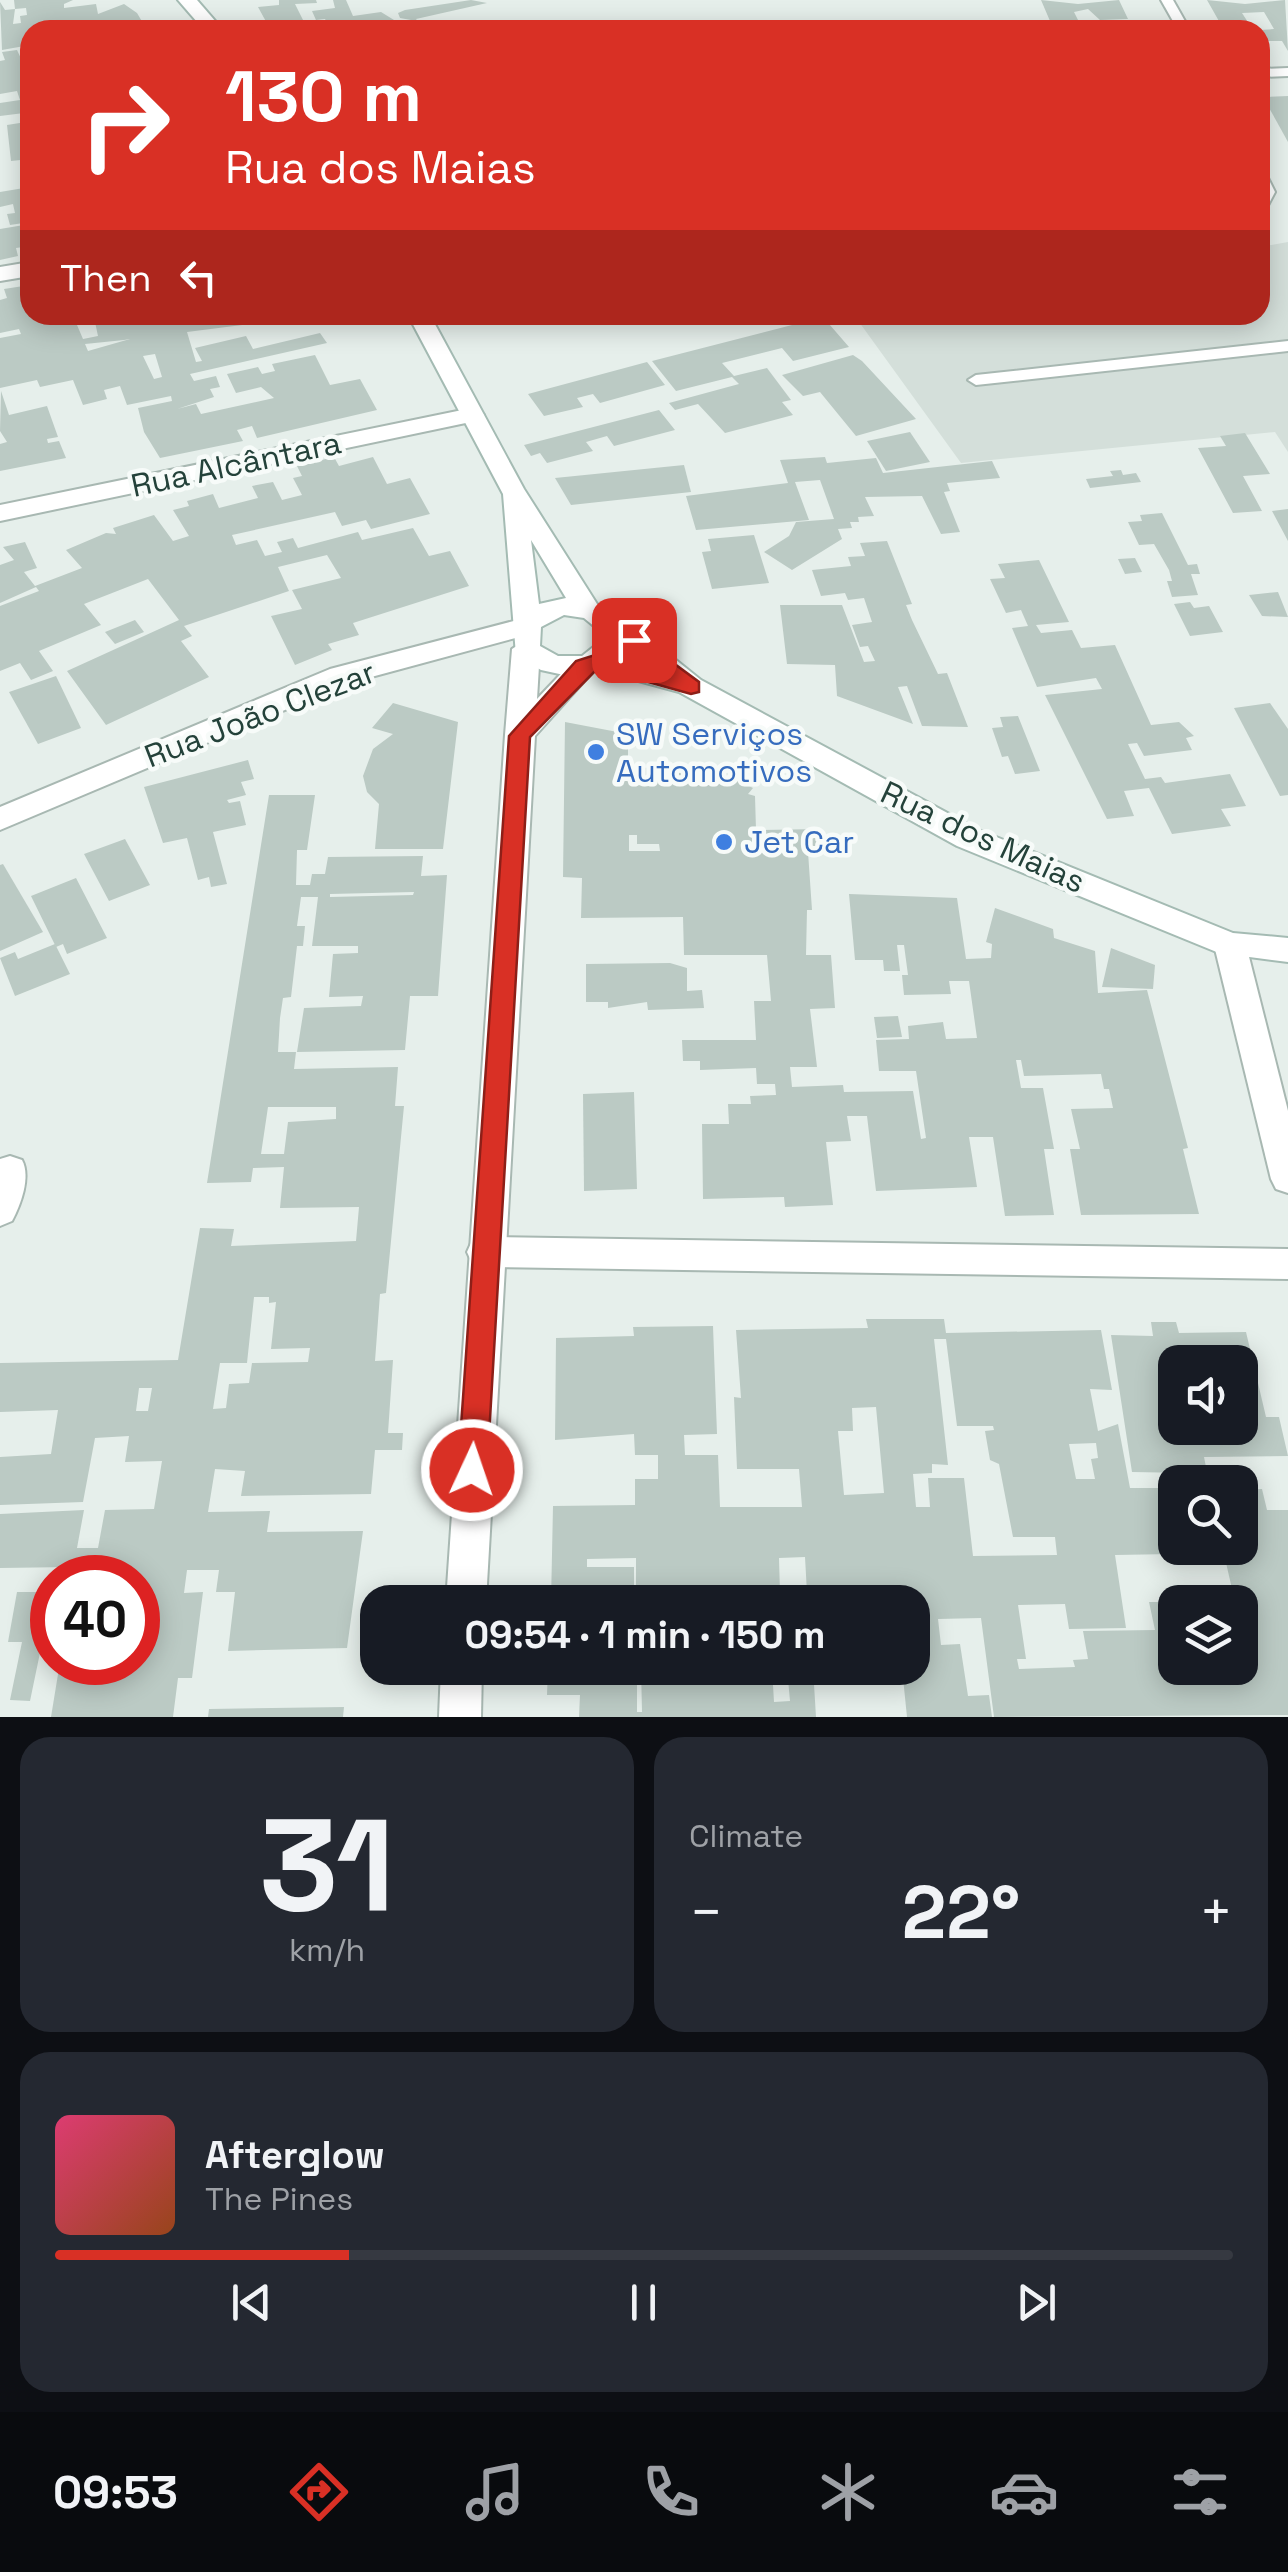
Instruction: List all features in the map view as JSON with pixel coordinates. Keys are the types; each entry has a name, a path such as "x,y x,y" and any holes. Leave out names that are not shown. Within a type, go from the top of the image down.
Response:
{"street":[{"path":"187,0 205,20"},
{"name":"Rua dos Maias","path":"424,325 512,489 596,613 691,687 968,838 1230,945 1288,950"},
{"name":"Rua Alcântara","path":"0,514 472,414"},
{"name":"Rua dos Maias","path":"467,1585 484,1252 526,633 512,489"},
{"path":"520,736 590,663 612,648 615,632 596,613 564,606 542,612 526,633 539,661 560,667 590,663"},
{"name":"Rua João Clezar","path":"0,819 340,676 526,633"},
{"name":"Rua dos Maias","path":"590,663 691,687"},
{"path":"1230,945 1288,1179"},
{"path":"0,1211 10,1170"},
{"path":"484,1252 1288,1264"},
{"path":"460,1717 461,1685"}],"lane":[{"path":"976,380 1288,346"}],"shaded area":[{"path":"1288,242 1288,452 1275,432 961,463 861,325 1270,325 1270,245"}],"building":[{"path":"14,0 73,0 64,8 96,4 98,14 124,4 141,20 21,20 20,16 27,15 26,8 15,9"},
{"path":"279,0 317,3 295,4 303,20 265,20 258,7 279,5"},
{"path":"333,0 346,0 353,16 381,12 394,20 316,20 312,11 335,8"},
{"path":"471,0 487,3 417,20 400,18 398,13"},
{"path":"1041,0 1078,4 1119,0 1128,19 1100,20 1088,9 1074,12 1078,20 1050,20"},
{"path":"1207,0 1245,4 1285,0 1288,51 1282,41 1270,41 1270,29 1274,29 1264,12 1242,13 1247,20 1218,20"},
{"path":"0,2 5,10 15,9 13,24 20,23 20,47 2,50"},
{"path":"17,50 20,56 20,100 17,91 0,94 0,61 5,60 2,52"},
{"path":"1288,96 1288,142 1270,110 1270,97"},
{"path":"20,100 20,114 0,116 0,103"},
{"path":"20,123 20,160 11,161 7,125"},
{"path":"20,189 20,224 10,225 7,214 15,213 13,204 0,207 0,192"},
{"path":"20,226 18,256 0,260 0,229"},
{"path":"20,287 20,325 77,325 83,339 98,336 96,325 242,325 187,332 196,362 202,361 195,348 246,336 253,349 320,333 327,343 190,374 194,381 216,376 220,387 210,389 214,397 177,409 196,404 201,414 274,398 261,387 236,393 227,374 258,367 262,374 275,371 272,364 315,355 330,385 360,379 377,410 257,438 252,426 237,430 243,441 160,458 144,432 138,408 172,401 171,396 127,405 120,386 104,390 107,399 83,405 73,380 40,387 37,380 0,388 0,338 21,334 19,329 0,333 0,300 7,298 4,289","holes":["130,339 88,351 85,344","155,354 162,377 154,379 143,356"]},
{"path":"792,325 830,325 849,347 793,361 782,348 722,363 734,376 767,368 791,400 782,402 793,415 725,433 698,404 675,410 669,403 739,384 732,377 676,391 652,361"},
{"path":"853,355 916,419 856,436 820,392 803,396 782,375"},
{"path":"647,362 665,385 600,403 593,394 577,398 583,407 544,416 528,394"},
{"path":"1,391 9,415 47,406 58,437 47,439 48,443 59,441 66,458 0,471 0,444 7,442 0,431"},
{"path":"659,410 675,430 614,446 607,436 586,442 593,451 547,463 540,453 531,456 524,445"},
{"path":"910,432 930,462 886,471 867,441"},
{"path":"1245,433 1270,474 1243,476 1262,511 1233,513 1198,448 1226,446 1220,436"},
{"path":"334,457 339,466 373,457 387,484 410,478 430,514 371,529 366,520 342,526 335,512 232,535 236,545 257,540 265,556 282,552 277,542 293,538 298,548 358,532 362,540 413,528 429,556 450,551 469,586 353,623 359,635 328,644 332,650 295,665 271,616 302,609 292,590 341,578 327,555 278,567 289,591 184,626 192,636 181,641 209,677 106,725 67,671 179,620 148,579 84,604 101,625 39,651 53,671 31,680 20,663 0,671 0,606 39,591 36,587 0,603 0,565 14,560 3,547 25,542 37,568 24,572 35,586 82,568 66,550 106,533 116,534 113,528 154,515 173,541 189,536 173,510 189,506 187,501 213,494 219,508 258,498 252,486 273,482 282,500 302,495 293,478 302,476 297,466"},
{"path":"825,457 827,463 876,458 883,473 992,461 1000,478 947,483 950,491 944,492 960,532 941,534 922,496 865,497 874,516 858,517 859,522 850,522 852,528 838,529 842,539 792,570 764,552 789,536 796,522 834,519 820,480 795,482 809,520 696,530 686,496 788,483 780,460"},
{"path":"684,465 691,492 571,505 555,478"},
{"path":"1121,470 1123,475 1136,473 1141,482 1090,488 1086,479 1113,476 1110,471"},
{"path":"1288,509 1288,541 1272,511"},
{"path":"1162,513 1188,565 1197,564 1200,574 1191,574 1198,595 1172,597 1167,581 1172,581 1169,570 1154,544 1139,545 1128,522 1142,521 1140,515"},
{"path":"754,535 769,583 712,589 702,552 711,551 708,539"},
{"path":"887,541 912,604 906,605 912,620 938,674 947,673 968,727 922,726 907,686 898,687 913,724 837,696 835,665 787,664 780,605 842,605 864,662 875,661 868,646 860,647 852,625 872,622 864,598 848,600 845,593 821,596 812,570 851,566 848,557 865,556 860,543"},
{"path":"1135,558 1142,572 1125,574 1118,559"},
{"path":"1039,560 1069,622 1036,625 1041,633 1072,630 1081,648 1115,645 1151,725 1179,722 1194,736 1186,738 1192,750 1144,756 1137,743 1128,744 1145,779 1161,777 1165,783 1230,774 1246,806 1221,809 1231,826 1172,834 1149,788 1124,791 1134,816 1107,819 1045,695 1102,689 1096,678 1037,687 1012,628 1028,626 1021,610 1006,613 990,579 1005,578 998,564"},
{"path":"1278,592 1288,617 1262,616 1249,595"},
{"path":"1190,602 1194,608 1209,606 1223,632 1190,636 1174,604"},
{"path":"135,620 144,632 115,644 105,632"},
{"path":"56,676 81,728 38,744 9,692"},
{"path":"393,703 458,722 443,849 375,849 379,804 367,792 363,776 373,749 393,734 372,728"},
{"path":"1270,703 1288,729 1288,795 1280,796 1234,708"},
{"path":"1018,716 1040,771 1015,774 1008,756 1002,757 992,728 1003,727 1000,717"},
{"path":"565,722 628,734 628,768 692,767 701,772 708,766 728,776 724,780 732,778 753,788 748,794 755,796 756,830 821,829 823,851 808,852 812,910 807,910 806,955 831,955 835,1008 810,1009 817,1067 790,1067 792,1087 843,1085 844,1092 913,1091 921,1139 926,1138 916,1071 879,1071 876,1040 909,1039 908,1026 943,1022 946,1039 977,1038 969,981 949,981 951,994 904,995 902,975 908,975 904,945 897,945 900,971 884,971 883,960 855,960 849,894 957,898 966,959 991,958 992,944 986,942 995,908 1053,929 1054,938 1095,951 1098,993 1147,990 1188,1148 1183,1149 1199,1214 1081,1215 1070,1149 1080,1149 1071,1109 1113,1108 1109,1089 1104,1089 1101,1074 1024,1076 1021,1060 1016,1060 1021,1088 1043,1088 1054,1149 1044,1149 1054,1215 1005,1216 993,1137 969,1137 977,1187 876,1191 867,1116 847,1116 851,1141 826,1142 833,1205 785,1207 784,1197 703,1199 702,1124 729,1124 728,1104 751,1104 750,1096 776,1095 775,1084 757,1084 756,1068 700,1070 700,1061 683,1061 682,1040 756,1040 754,1001 771,1001 767,955 684,955 683,917 581,918 582,878 563,877","holes":["629,835 637,835 637,844 659,844 660,851 629,851"]},
{"path":"248,760 254,779 241,782 246,795 227,800 240,801 246,825 213,832 227,884 211,887 209,877 198,880 187,838 163,843 144,787"},
{"path":"269,795 315,795 307,850 297,850 296,885 310,885 312,874 325,874 328,857 423,856 421,876 447,875 438,996 410,996 405,1050 297,1052 304,1008 361,1006 363,996 329,997 333,954 358,953 358,946 312,946 318,897 301,897 297,926 305,926 303,946 297,946 291,997 283,998 280,1018 278,1052 296,1052 294,1069 398,1067 395,1106 404,1106 386,1293 380,1294 375,1361 393,1360 388,1433 403,1433 402,1450 375,1450 371,1494 241,1496 245,1471 215,1469 208,1512 270,1511 267,1532 363,1531 347,1648 228,1651 235,1592 216,1592 219,1570 187,1570 184,1593 203,1592 192,1678 178,1678 173,1717 51,1717 56,1685 160,1685 160,1555 30,1555 30,1568 0,1568 0,1514 84,1510 77,1548 98,1548 105,1510 154,1509 162,1461 125,1462 129,1436 95,1438 83,1502 0,1505 0,1457 51,1454 58,1410 0,1412 0,1363 178,1360 200,1228 234,1229 231,1246 356,1241 359,1207 280,1208 284,1167 253,1168 251,1182 207,1183","holes":["414,892 413,895 330,897 330,894","268,1107 336,1107 336,1119 288,1122 284,1154 261,1154","254,1297 269,1297 269,1303 276,1302 271,1349 310,1348 308,1362 252,1363 249,1383 229,1384 226,1408 213,1409 220,1363 247,1363","139,1388 152,1388 148,1411 136,1411"]},
{"path":"125,839 150,885 109,901 84,854"},
{"path":"3,864 43,932 0,951 0,865"},
{"path":"76,878 107,938 67,954 63,944 56,947 31,896"},
{"path":"55,944 70,974 15,996 0,958 15,952 18,959"},
{"path":"1111,948 1155,965 1153,989 1102,987"},
{"path":"670,963 687,968 687,991 702,990 704,1008 648,1010 647,1002 608,1008 608,1002 586,1002 586,964"},
{"path":"898,1016 902,1037 877,1038 874,1017"},
{"path":"634,1092 637,1189 584,1191 583,1094"},
{"path":"866,1319 944,1319 946,1333 1101,1330 1112,1390 1090,1389 1098,1431 1118,1424 1130,1488 1158,1488 1158,1554 1115,1555 1126,1628 1069,1629 1065,1604 1018,1605 1026,1659 1017,1659 1019,1669 1075,1667 1073,1660 1088,1659 1083,1631 1155,1630 1149,1602 1158,1602 1158,1685 1258,1685 1258,1585 1231,1585 1227,1565 1258,1565 1258,1489 1262,1489 1267,1510 1288,1510 1288,1715 994,1717 981,1618 938,1619 941,1645 960,1644 968,1696 989,1695 992,1717 907,1717 904,1685 930,1685 930,1585 807,1585 805,1557 779,1558 780,1585 636,1585 636,1558 587,1559 587,1567 634,1567 634,1585 551,1585 553,1506 635,1505 635,1479 658,1479 658,1455 635,1455 634,1434 555,1440 556,1338 634,1336 633,1327 713,1326 717,1434 684,1435 685,1455 718,1455 720,1507 802,1507 799,1469 737,1469 734,1397 741,1398 736,1330 868,1328","holes":["934,1339 946,1339 957,1426 993,1426 994,1430 985,1431 990,1460 999,1464 1013,1537 1055,1537 1057,1555 973,1556 964,1478 928,1478 930,1507 916,1507 913,1474 932,1473 932,1464 948,1465","876,1407 884,1493 844,1495 838,1431 853,1431 852,1408","1096,1443 1098,1458 1091,1459 1095,1479 1076,1479 1069,1444"]},
{"path":"1151,1322 1176,1322 1179,1333 1246,1332 1249,1345 1158,1345 1158,1445 1258,1445 1258,1383 1266,1417 1279,1417 1288,1456 1204,1457 1206,1465 1158,1465 1158,1472 1132,1472 1111,1335 1153,1336"},
{"path":"17,1592 30,1592 30,1685 33,1685 30,1701 10,1700 22,1642 8,1642"},
{"path":"547,1685 637,1685 637,1712 642,1712 641,1685 773,1685 774,1702 790,1701 789,1685 814,1685 816,1717 579,1717 580,1695 547,1695"},
{"path":"344,1707 343,1717 208,1717 209,1709"}],"place":[{"name":"SW Serviços Automotivos","path":"596,752"},
{"name":"Jet Car","path":"724,842"}],"route":[{"path":"472,1470 520,736 584,666 598,661 691,687 634,640"}]}
